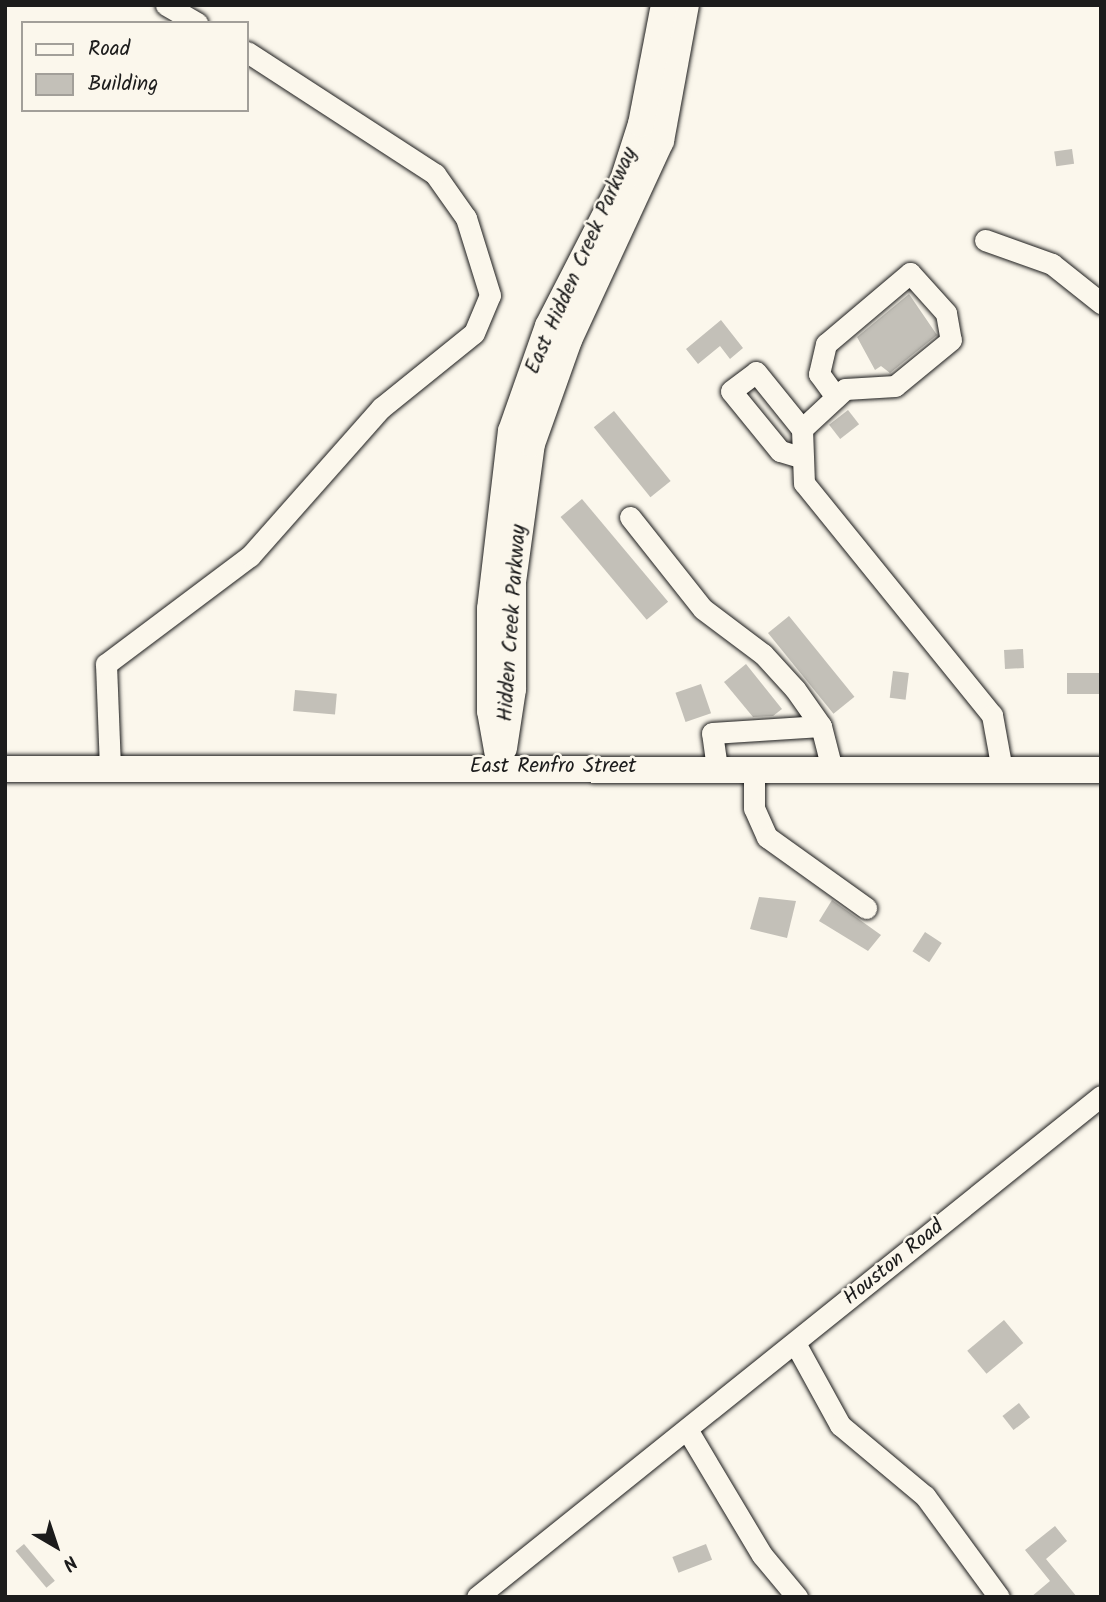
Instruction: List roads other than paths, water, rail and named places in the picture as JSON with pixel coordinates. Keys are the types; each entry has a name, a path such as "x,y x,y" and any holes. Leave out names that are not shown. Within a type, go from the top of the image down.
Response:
{"main road":[{"name":"East Hidden Creek Parkway","path":"591,273 641,124 664,5"},
{"name":"Hidden Creek Parkway","path":"500,767 513,689 518,530 532,444 591,273 662,141 686,5"},
{"name":"East Renfro Street","path":"5,769 500,767 1101,770"}],"street":[{"path":"166,5 194,21"},
{"path":"110,768 106,664 250,556 382,408 474,333 490,295 466,218 435,174 248,53"},
{"path":"985,240 1052,264 1101,303"},
{"path":"836,397 819,374 826,344 910,273 946,313 951,340 895,386 845,389 802,429 800,457 804,483 992,715 1002,770"},
{"path":"800,457 780,451 732,390 756,372 802,429"},
{"path":"630,517 703,610 763,654 821,726 832,769"},
{"path":"718,768 712,733 821,726"},
{"path":"754,768 754,807 767,836 866,908"},
{"name":"Houston Road","path":"477,1597 688,1431 1101,1096"},
{"path":"795,1343 840,1425 925,1496 999,1597"},
{"path":"688,1431 762,1555 797,1597"}]}
